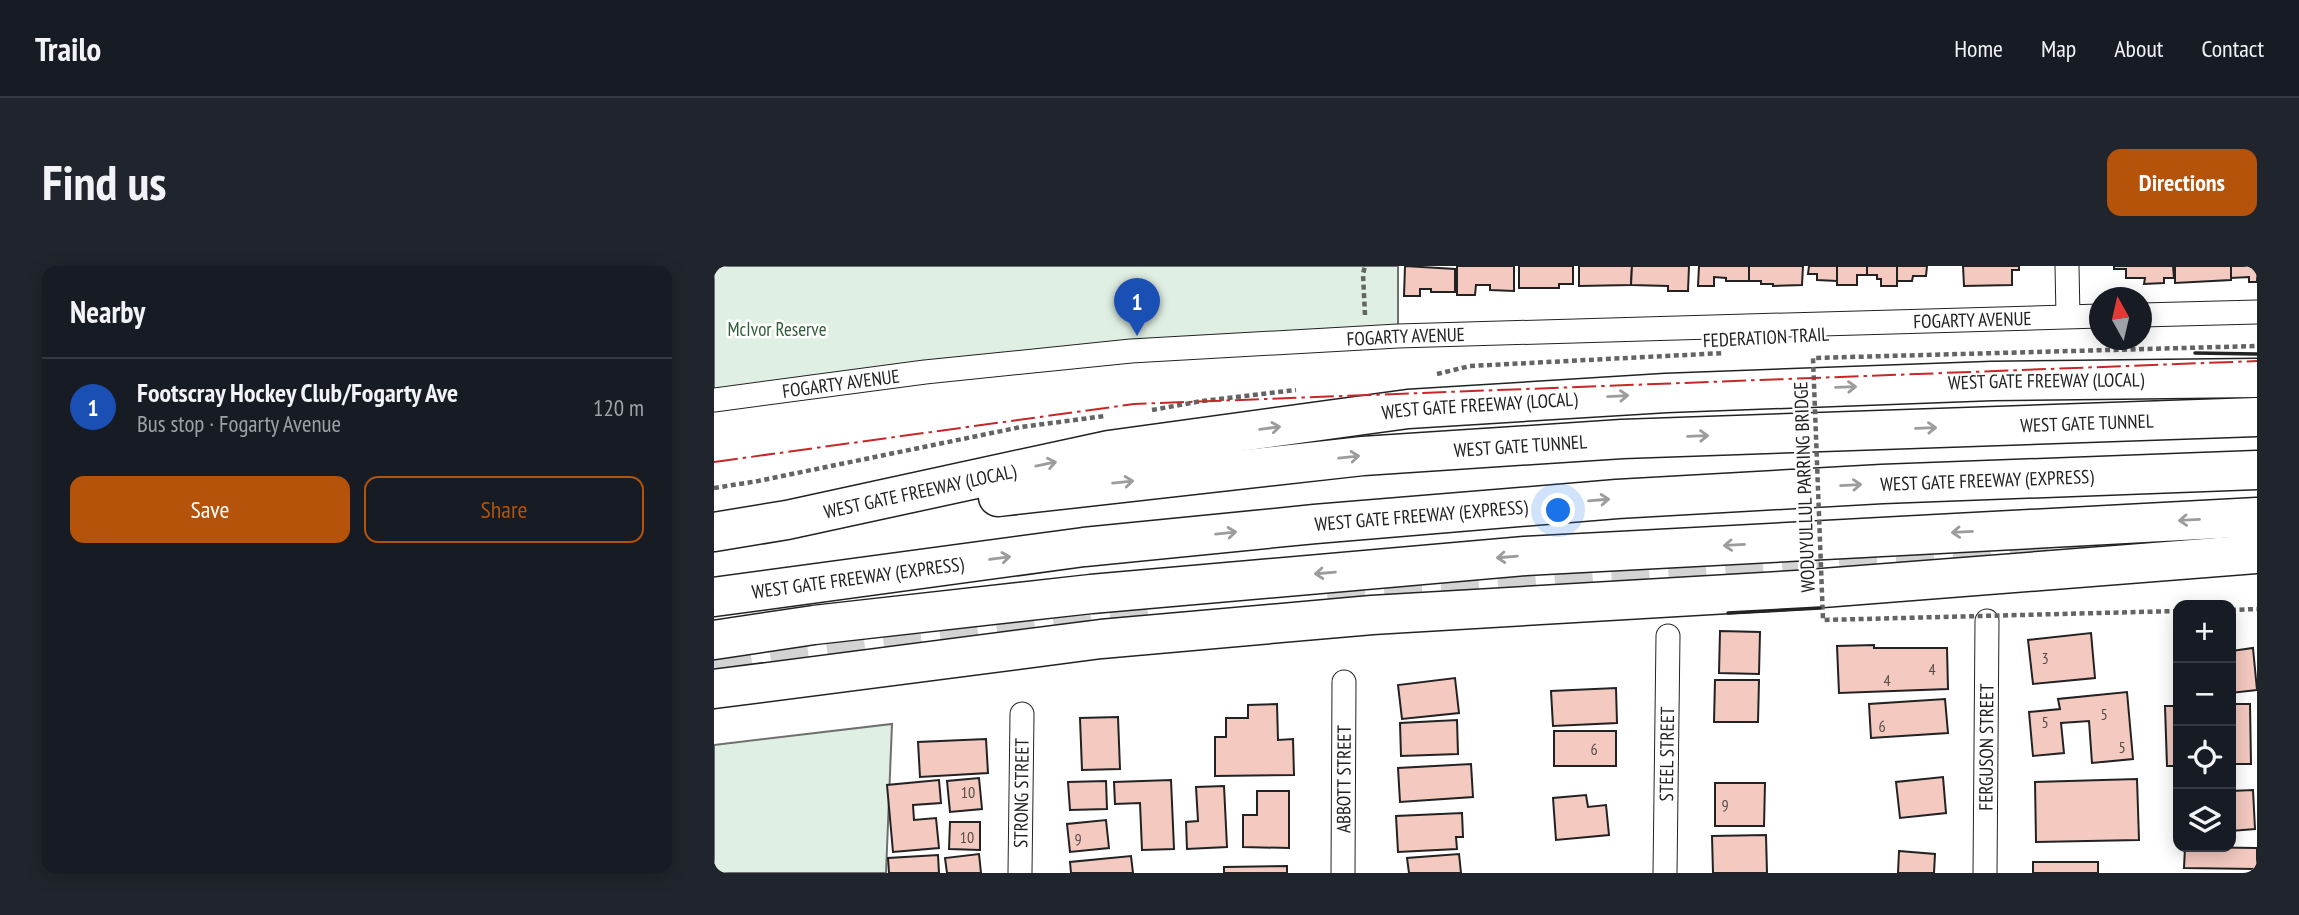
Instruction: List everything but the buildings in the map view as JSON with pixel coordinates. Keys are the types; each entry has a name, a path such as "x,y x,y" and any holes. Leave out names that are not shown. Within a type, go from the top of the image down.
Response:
{"highway":[{"name":"WEST GATE FREEWAY (LOCAL)","path":"714,532 788,520 1109,450 1408,409 1666,393 1911,384 2257,378"},
{"name":"WEST GATE TUNNEL","path":"788,520 1363,456 1622,439 2257,417"},
{"name":"WEST GATE FREEWAY (EXPRESS)","path":"714,597 1084,547 1479,510 1616,499 1882,484 2257,470"},
{"path":"714,640 814,625 1091,594 1498,558 2257,517"},
{"path":"714,689 1101,639 1358,616 1797,590 2257,554"},
{"path":"1797,590 2257,573"}],"street":[{"path":"2067,266 2068,316"},
{"path":"2152,315 2257,312"},
{"name":"FOGARTY AVENUE","path":"714,400 925,372 1131,351 1386,336 2089,316"},
{"name":"FERGUSON STREET","path":"1985,873 1987,621"},
{"name":"STEEL STREET","path":"1665,873 1668,636"},
{"name":"ABBOTT STREET","path":"1343,873 1344,682"},
{"name":"STRONG STREET","path":"1020,873 1022,714"}],"path":[{"path":"1365,266 1365,326"},
{"name":"WODUYULLUL PARRING BRIDGE","path":"2173,611 1823,620 1813,358 2257,346"},
{"name":"FEDERATION TRAIL","path":"1435,374 1469,366 1730,352"},
{"path":"2236,610 2257,609"}],"green space":[{"name":"McIvor Reserve","path":"714,266 1398,266 1398,336 714,400"},
{"path":"892,724 886,873 714,873 714,745"}],"tunnel":[{"path":"1327,592 1602,571 2087,545"},
{"path":"714,665 1148,606"}],"wall":[{"path":"2195,353 2257,354"},
{"path":"1728,613 1820,608"}],"power":[{"path":"714,462 1134,404 2257,361"}],"place":[{"name":"Footscray Hockey Club/Fogarty Ave","path":"1137,336"}]}
